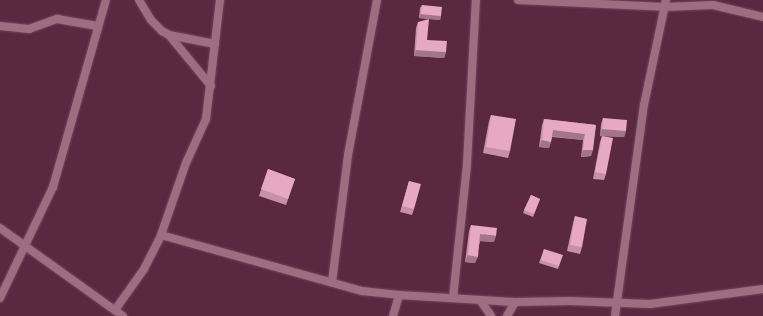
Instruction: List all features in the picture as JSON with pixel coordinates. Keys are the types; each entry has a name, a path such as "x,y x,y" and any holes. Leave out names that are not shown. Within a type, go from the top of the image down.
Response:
{"street":[{"path":"0,298 24,244 53,186 81,92 97,26 106,0"},
{"path":"139,0 156,27 169,35 211,86"},
{"path":"115,310 144,269 161,235 186,163 206,119 220,0"},
{"path":"332,282 348,155 377,0"},
{"path":"453,298 467,164 476,0"},
{"path":"518,0 713,5 763,17"},
{"path":"615,316 644,105 665,4"},
{"path":"0,26 29,29 57,19 97,26"},
{"path":"169,35 215,44"},
{"path":"0,228 123,316"},
{"path":"161,235 362,291 399,295 515,302 618,301 650,304 763,289"},
{"path":"393,316 399,295"},
{"path":"480,300 491,316"},
{"path":"507,316 515,302"}],"building":[{"path":"422,5 442,7 441,16 421,14"},
{"path":"429,19 427,40 447,41 446,52 416,50 418,22"},
{"path":"491,115 516,119 510,151 486,147"},
{"path":"603,118 627,120 626,131 602,129"},
{"path":"544,119 596,125 593,150 583,150 585,134 553,130 551,142 542,140"},
{"path":"602,136 613,138 606,174 595,172"},
{"path":"268,169 295,179 288,199 261,189"},
{"path":"409,181 421,184 414,209 402,206"},
{"path":"531,195 540,199 534,214 524,210"},
{"path":"575,216 587,219 582,247 570,245"},
{"path":"471,225 497,228 496,236 480,234 478,257 468,255"},
{"path":"544,249 563,255 559,266 541,260"}]}
